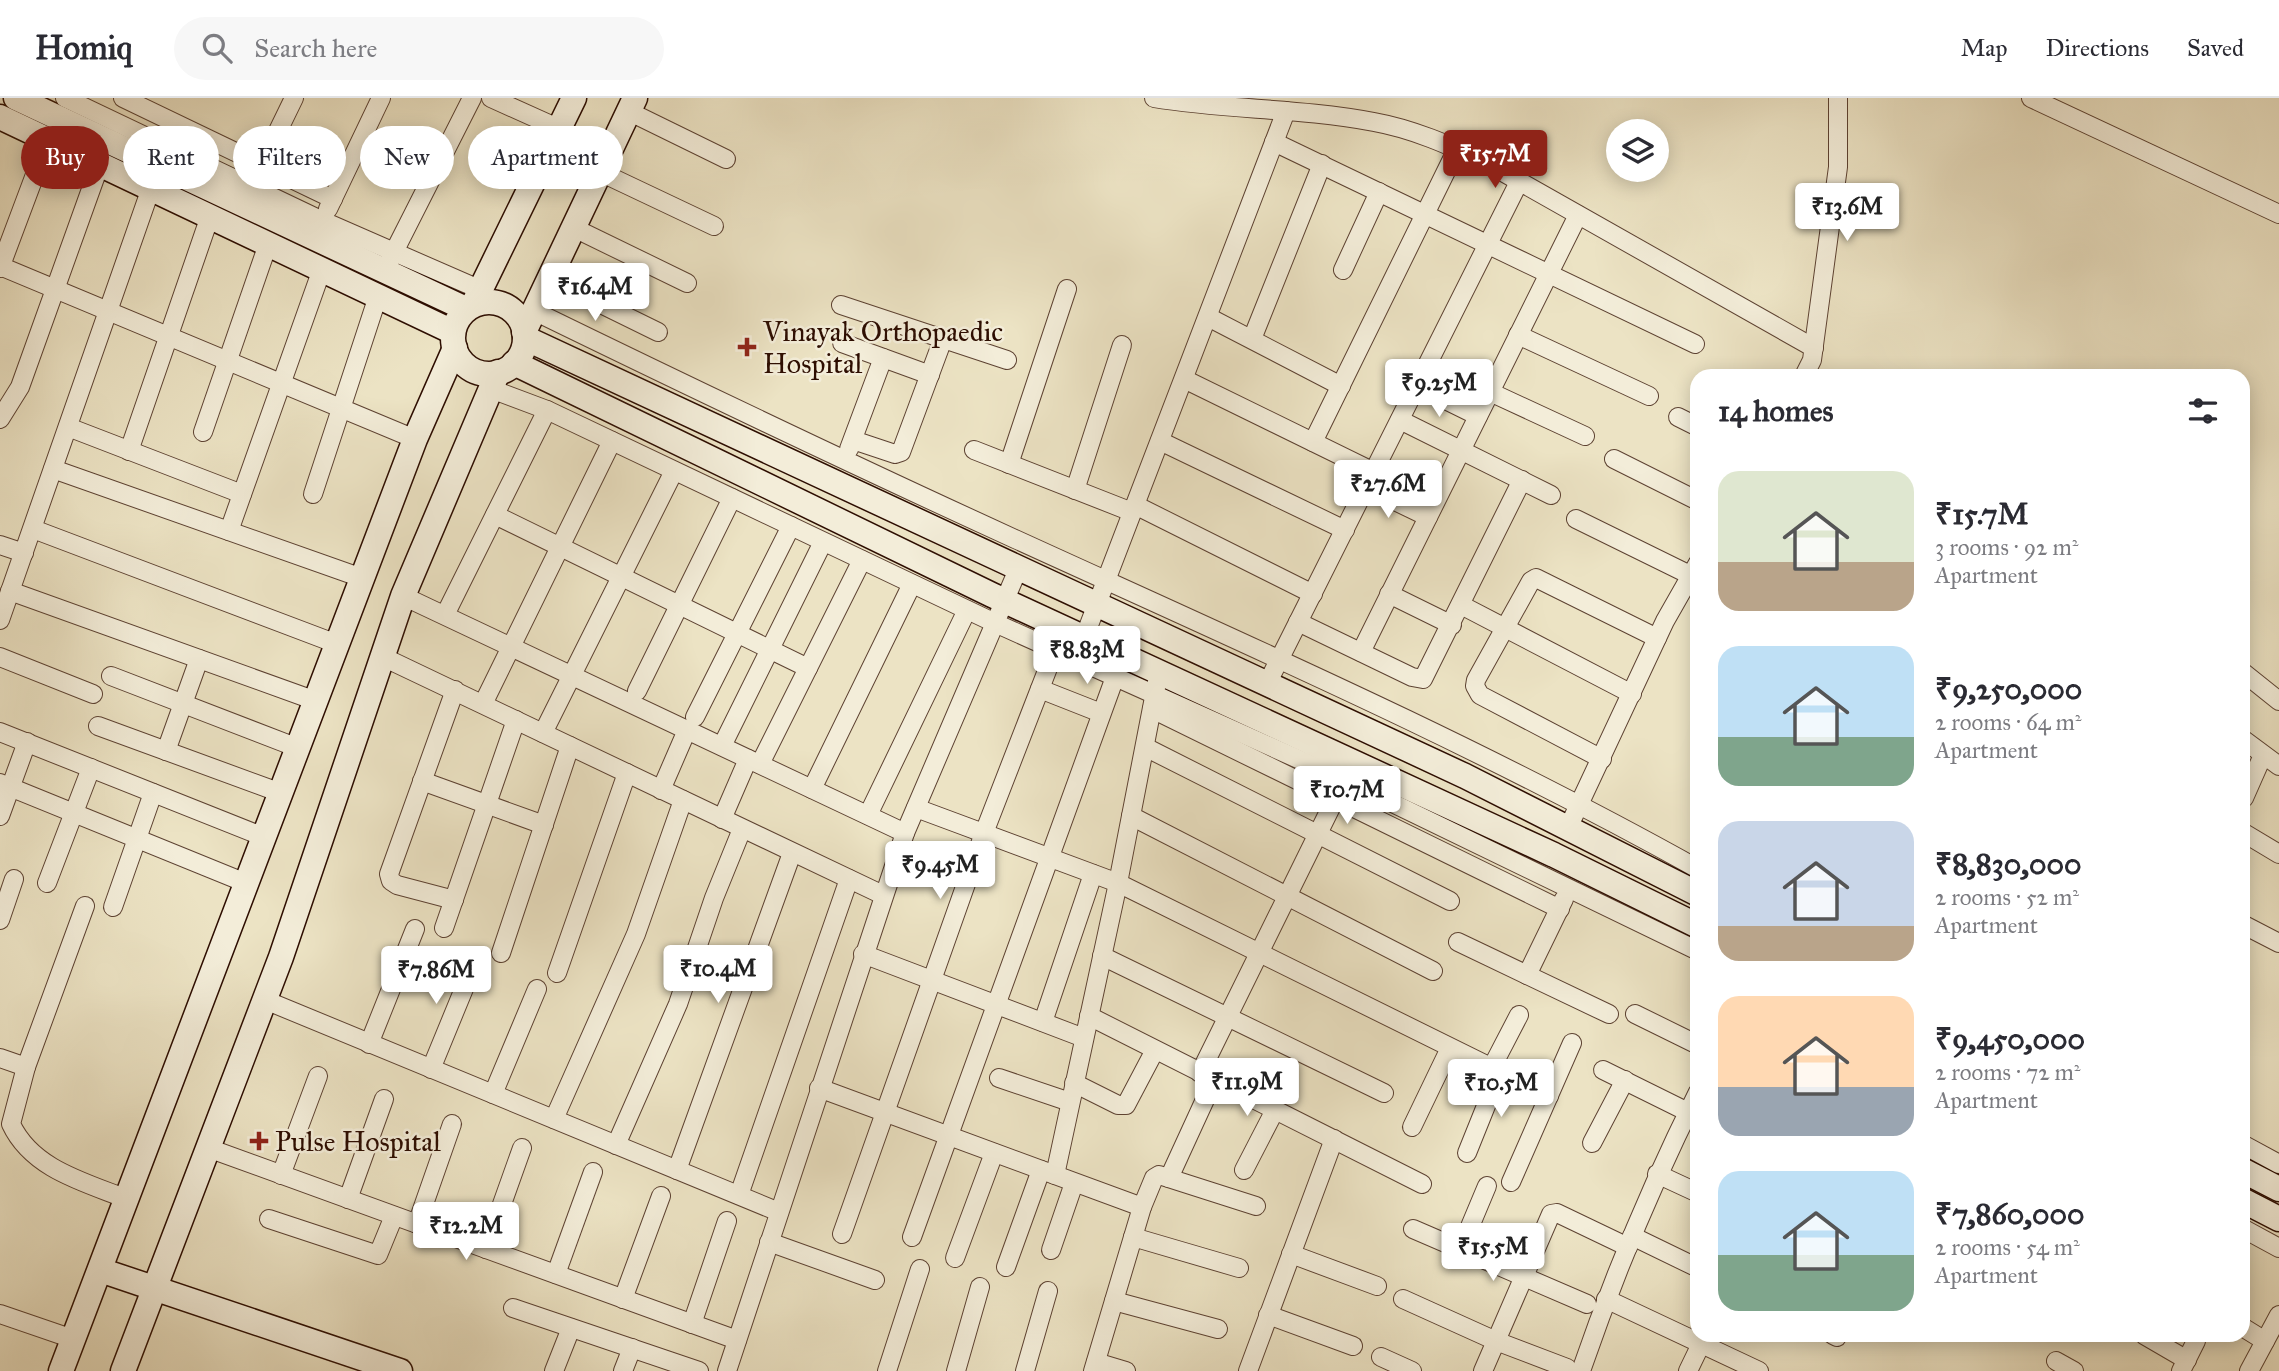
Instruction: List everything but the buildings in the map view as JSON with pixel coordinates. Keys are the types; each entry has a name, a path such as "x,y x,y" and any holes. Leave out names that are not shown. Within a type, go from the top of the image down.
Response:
{"street":[{"path":"16,98 318,229 473,301 505,305 528,327 842,471 1106,580 1280,658 1580,803 1690,865"},
{"path":"65,98 318,229"},
{"path":"123,98 233,150"},
{"path":"280,126 294,98"},
{"path":"318,229 381,98"},
{"path":"389,261 472,98"},
{"path":"491,98 551,126"},
{"path":"562,126 574,98"},
{"path":"1154,98 1376,122 1435,139 1519,182 1814,348"},
{"path":"1808,369 1814,348 1838,167 1838,98"},
{"path":"2031,98 2279,214"},
{"path":"622,126 632,105 726,159"},
{"path":"1084,638 1286,111"},
{"path":"0,117 21,127"},
{"path":"1274,142 1695,344"},
{"path":"1313,442 1457,149"},
{"path":"1252,339 1322,164"},
{"path":"1267,684 1519,182"},
{"path":"623,183 714,226"},
{"path":"29,189 0,267 415,439"},
{"path":"0,419 20,387 91,189"},
{"path":"0,620 151,189"},
{"path":"153,189 378,296 454,340 465,364 475,371 501,375 1084,638 1155,692 1335,798 1560,909"},
{"path":"313,189 333,199"},
{"path":"61,1371 454,340 457,320 473,301 530,189"},
{"path":"123,1371 265,1000 403,596 501,375 521,353 528,327 592,189"},
{"path":"1343,271 1379,192"},
{"path":"1361,652 1578,215"},
{"path":"130,451 210,216"},
{"path":"574,228 687,283"},
{"path":"203,432 268,244"},
{"path":"229,531 322,269"},
{"path":"550,279 658,332"},
{"path":"1009,464 1067,289"},
{"path":"313,494 378,296"},
{"path":"841,305 1007,360"},
{"path":"1208,317 1341,386"},
{"path":"1518,335 1649,396"},
{"path":"853,440 895,454 901,452 943,339"},
{"path":"842,343 930,375"},
{"path":"1075,490 1122,345"},
{"path":"842,471 883,358"},
{"path":"501,375 547,410 995,624 1115,677 1554,855 1574,879 1690,946"},
{"path":"1184,379 1313,442 1428,517"},
{"path":"1417,386 1478,416"},
{"path":"1490,391 1585,436"},
{"path":"445,615 547,410"},
{"path":"1678,417 1690,423"},
{"path":"1400,420 1551,495"},
{"path":"68,427 242,494"},
{"path":"483,704 612,441"},
{"path":"1160,441 1345,530"},
{"path":"974,450 1075,490 1134,508 1312,594"},
{"path":"1614,460 1690,497"},
{"path":"53,469 362,578"},
{"path":"543,733 674,471"},
{"path":"842,471 1019,567 1569,826 1690,890"},
{"path":"1298,622 1412,677 1423,679 1522,480"},
{"path":"637,691 732,498"},
{"path":"495,515 808,668"},
{"path":"1576,519 1690,567"},
{"path":"661,790 691,723 791,526"},
{"path":"33,528 337,644"},
{"path":"722,746 824,542"},
{"path":"0,545 24,553"},
{"path":"722,820 808,668 862,560"},
{"path":"727,1371 905,833 1019,567"},
{"path":"1569,826 1657,638 1690,576"},
{"path":"1602,759 1476,690 1476,680 1504,627 1535,578 1657,638"},
{"path":"812,789 912,584"},
{"path":"10,591 316,701"},
{"path":"1389,594 1452,625"},
{"path":"403,596 573,676 691,723 722,746 905,833"},
{"path":"1461,605 1632,694"},
{"path":"868,815 967,610"},
{"path":"842,1234 984,833 1055,650"},
{"path":"0,657 93,694"},
{"path":"383,657 883,895"},
{"path":"166,751 199,659"},
{"path":"111,676 298,748"},
{"path":"912,1237 1115,677"},
{"path":"2250,678 2279,701"},
{"path":"1040,689 1101,713"},
{"path":"454,900 391,881 389,874 455,690"},
{"path":"1006,1267 1048,1173 1070,1102 1118,883 1155,692"},
{"path":"444,929 516,720"},
{"path":"98,726 281,793"},
{"path":"0,732 264,837"},
{"path":"0,816 5,785 27,742"},
{"path":"2250,745 2279,766"},
{"path":"502,953 570,746"},
{"path":"1144,747 1451,901"},
{"path":"2250,784 2263,755"},
{"path":"47,883 91,768"},
{"path":"1169,1178 1228,1016 1349,772"},
{"path":"557,972 627,774"},
{"path":"422,781 544,825"},
{"path":"5,785 246,883"},
{"path":"113,907 153,793"},
{"path":"554,1119 632,944 682,800"},
{"path":"916,808 1118,883 1549,1096"},
{"path":"1131,816 1288,894 1433,971"},
{"path":"615,1145 678,1004 714,898 742,829"},
{"path":"2250,837 2279,854"},
{"path":"677,1170 792,853"},
{"path":"1043,1022 1093,874"},
{"path":"0,920 14,879"},
{"path":"739,1195 849,879"},
{"path":"1527,975 1574,879"},
{"path":"1574,879 1690,923"},
{"path":"85,906 6,1123 32,1154 56,1170 127,1199"},
{"path":"2250,928 2279,943"},
{"path":"369,1044 415,929"},
{"path":"1458,942 1609,1014"},
{"path":"863,954 1084,1038"},
{"path":"1102,956 1384,1093"},
{"path":"431,1069 477,957"},
{"path":"493,1094 537,989"},
{"path":"265,1000 779,1212"},
{"path":"1635,1014 1690,1041"},
{"path":"1467,1153 1496,1069 1519,1015"},
{"path":"1089,1016 1422,1184"},
{"path":"1511,1182 1572,1042"},
{"path":"1412,1127 1450,1048"},
{"path":"1074,1083 1118,1105 1126,1105 1155,1050"},
{"path":"0,1058 26,1067"},
{"path":"1603,1070 1690,1112"},
{"path":"281,1175 318,1076"},
{"path":"999,1079 1070,1102"},
{"path":"1592,1143 1625,1080"},
{"path":"819,1088 1142,1208"},
{"path":"348,1199 384,1099"},
{"path":"1244,1170 1275,1110"},
{"path":"1403,1299 1496,1341 1574,1370 1657,1174 1690,1119"},
{"path":"417,1224 452,1124"},
{"path":"1248,1371 1334,1139"},
{"path":"208,1148 737,1340"},
{"path":"486,1249 522,1148"},
{"path":"2250,1148 2279,1164"},
{"path":"955,1258 994,1153"},
{"path":"556,1274 593,1172"},
{"path":"1657,1174 1690,1190"},
{"path":"2250,1174 2279,1189"},
{"path":"1126,1371 1095,1366 1142,1208 1154,1178 1160,1175 1256,1206"},
{"path":"1051,1250 1074,1183"},
{"path":"1461,1248 1487,1186"},
{"path":"623,1299 661,1196"},
{"path":"2250,1204 2279,1219"},
{"path":"1483,1371 1522,1275 1554,1212 1690,1265"},
{"path":"269,1219 378,1255 394,1216"},
{"path":"692,1324 727,1222"},
{"path":"1413,1229 1587,1304"},
{"path":"2250,1232 2279,1248"},
{"path":"1133,1237 1239,1268"},
{"path":"769,1242 875,1280"},
{"path":"1291,1254 1377,1286"},
{"path":"887,1371 920,1269"},
{"path":"100,1270 400,1371"},
{"path":"956,1371 980,1287"},
{"path":"1025,1371 1048,1291"},
{"path":"1606,1299 1690,1336"},
{"path":"1114,1301 1218,1329"},
{"path":"513,1308 699,1371"},
{"path":"0,1314 74,1339"},
{"path":"1268,1315 1353,1346"},
{"path":"2249,1371 2279,1315"},
{"path":"554,1371 571,1328"},
{"path":"2250,1332 2265,1341"},
{"path":"1688,1371 1697,1342"},
{"path":"1702,1342 1759,1371"},
{"path":"2153,1342 2184,1365 2196,1342"},
{"path":"624,1371 632,1348"},
{"path":"1381,1357 1412,1371"},
{"path":"2056,1360 2074,1371"}],"place":[{"name":"Vinayak Orthopaedic Hospital","path":"747,347"},
{"name":"Pulse Hospital","path":"259,1141"}]}
